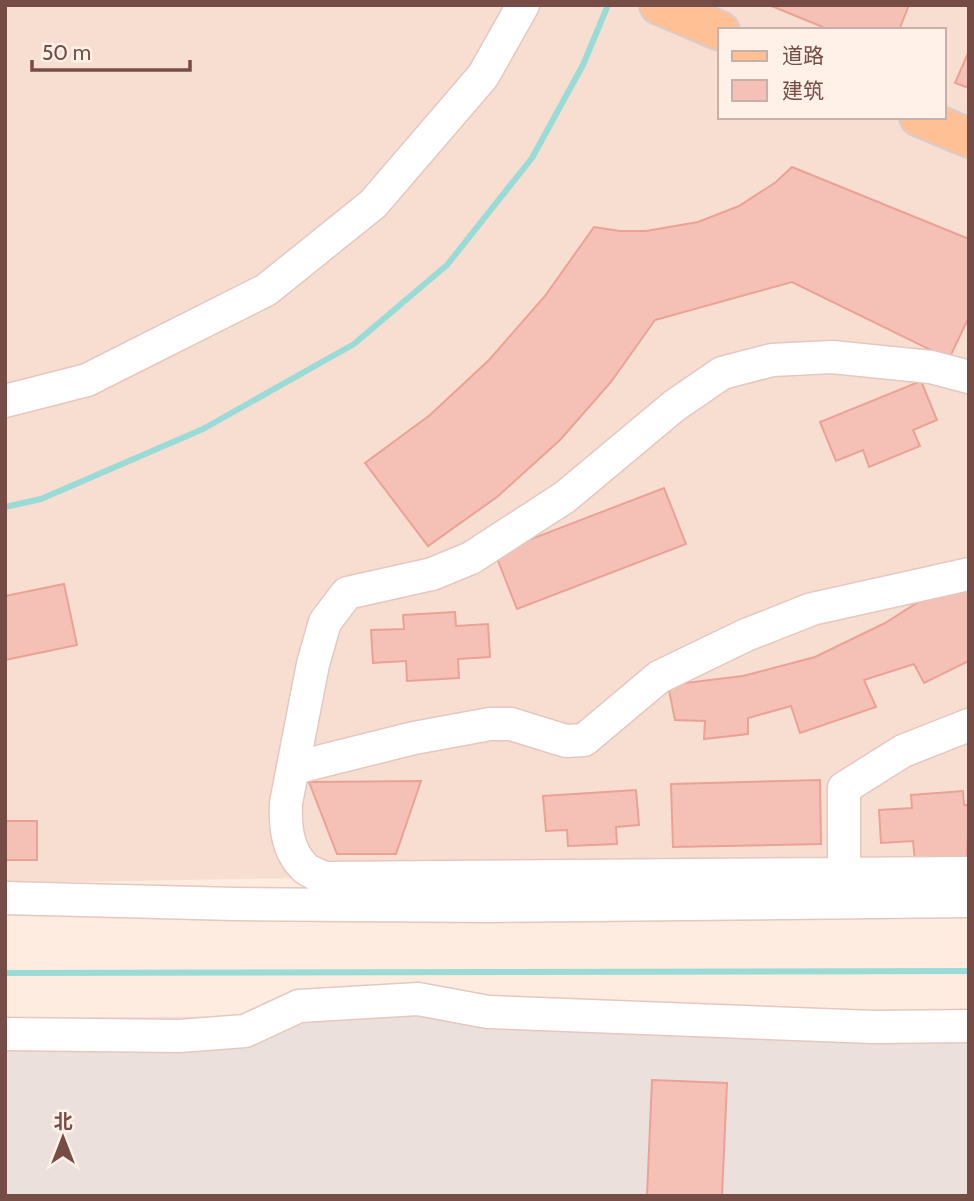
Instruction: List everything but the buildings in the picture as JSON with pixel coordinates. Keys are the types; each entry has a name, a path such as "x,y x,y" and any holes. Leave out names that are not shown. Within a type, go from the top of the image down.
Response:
{"main road":[{"path":"659,5 718,31"},
{"path":"924,119 969,138"}],"street":[{"path":"5,401 87,380 267,290 373,204 483,76 523,5"},
{"path":"969,377 931,367 832,357 772,360 722,373 674,406 565,497 471,558 432,574 347,593 325,622 319,643 303,707 286,803 285,825 289,844 304,868 324,878 969,873"},
{"path":"294,768 414,738 491,724 512,724 566,741 584,740 659,677 746,635 812,609 864,595 969,574"},
{"path":"844,874 844,788 903,751 969,725"},
{"path":"5,898 235,904 477,905 969,901"},
{"path":"5,1034 179,1037 245,1031 299,1006 418,999 488,1012 874,1027 969,1026"}],"shaded area":[{"path":"5,5 969,5 969,867 5,883"},
{"path":"969,1011 969,1196 5,1196 5,1018"}],"waterway":[{"path":"5,507 41,499 203,429 354,344 447,265 532,158 583,65 608,5"},
{"path":"5,973 969,971"}]}
